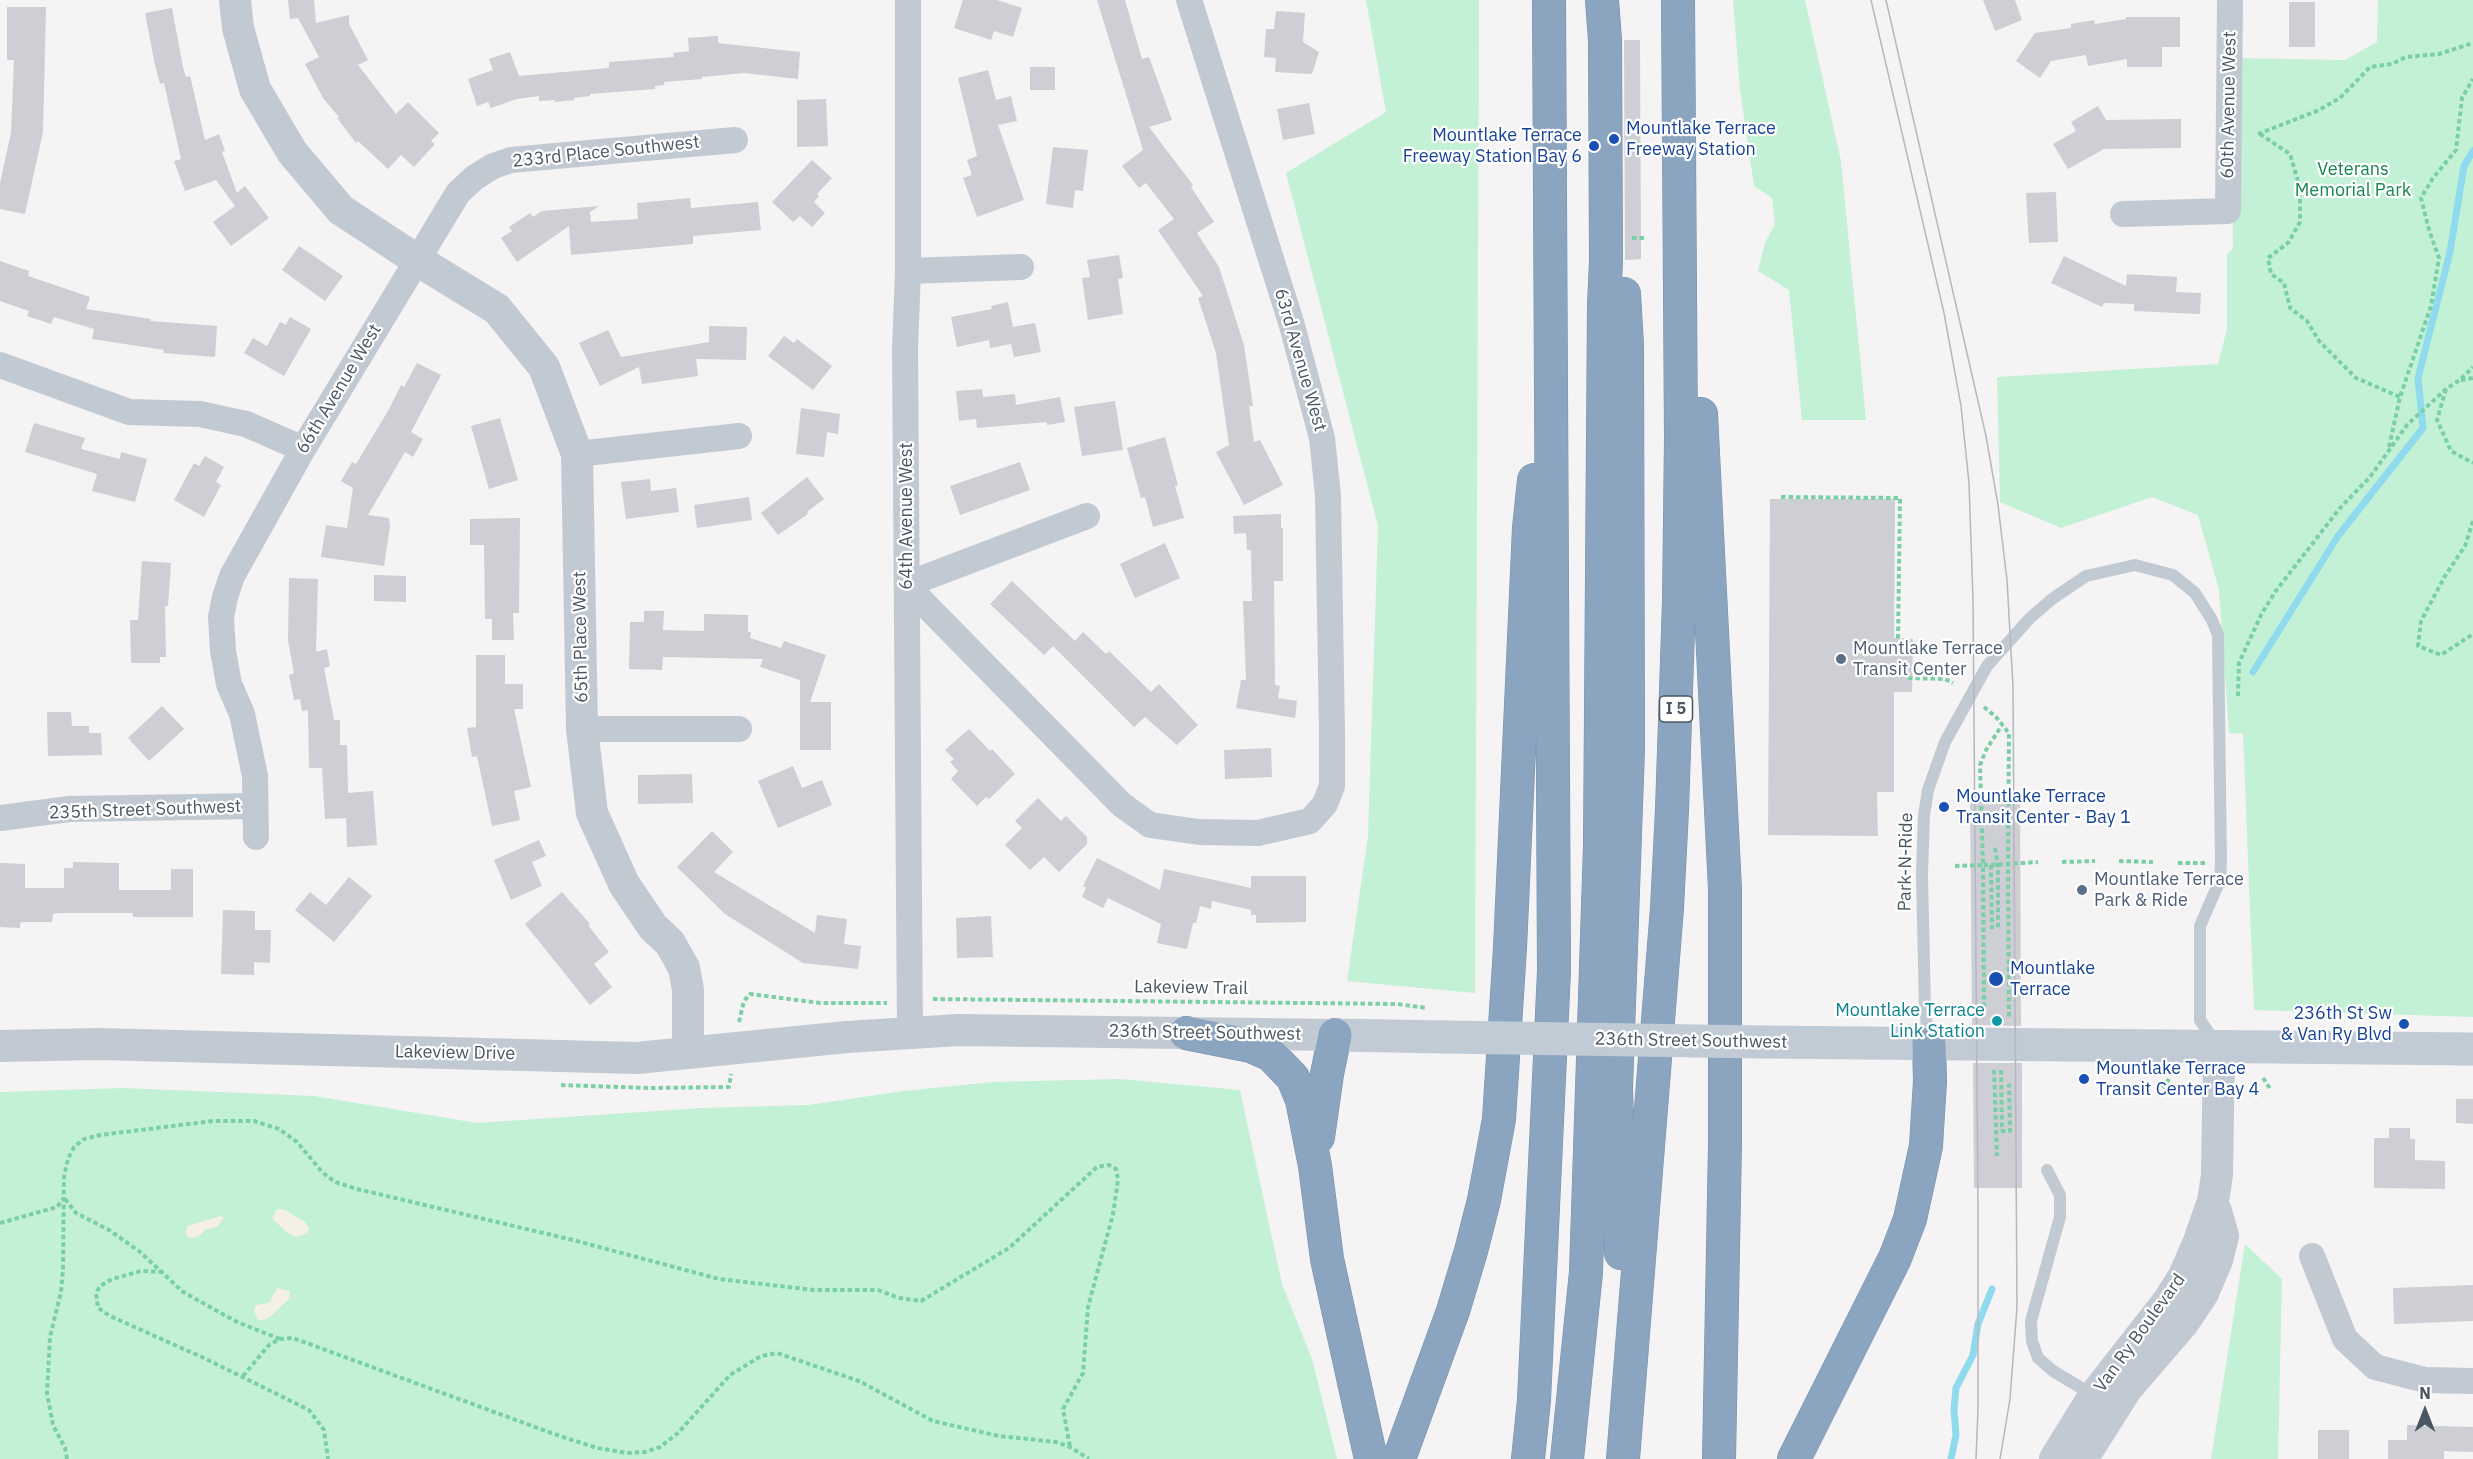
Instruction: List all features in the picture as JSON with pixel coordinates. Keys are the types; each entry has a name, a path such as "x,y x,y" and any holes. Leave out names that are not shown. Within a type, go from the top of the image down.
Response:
{"highway":[{"path":"1528,1459 1534,1400 1554,971 1549,0"},
{"path":"1567,1459 1587,1272 1600,845 1606,260 1605,40 1602,0"},
{"path":"1623,0 1620,51 1622,260 1627,345 1628,749 1616,1088 1626,1416"},
{"path":"1679,0 1725,889 1725,1143 1719,1459"},
{"name":"I 5","path":"1623,1459 1666,919 1673,798 1681,438 1679,0"},
{"path":"1399,1459 1453,1311 1471,1251 1486,1190 1499,1119 1510,948 1529,528 1551,321"},
{"path":"1186,1033 1251,1046 1271,1055 1293,1078 1302,1100 1315,1166 1327,1259 1371,1459"},
{"path":"1315,1166 1322,1103 1335,1035"},
{"path":"1797,1453 1895,1258 1910,1219 1926,1146 1930,1081 1929,1044"}],"main road":[{"name":"236th Street Southwest","path":"1335,1035 1442,1023 1762,1042 2473,1049"}],"street":[{"path":"235,0 238,28 255,89 292,152 342,210 417,260"},
{"name":"64th Avenue West","path":"908,0 908,271 905,349 910,1033"},
{"name":"63rd Avenue West","path":"908,586 1055,739 1122,805 1150,825 1199,832 1258,833 1310,821 1325,804 1332,786 1332,733 1328,496 1322,438 1291,322 1189,0"},
{"name":"60th Avenue West","path":"2123,214 2228,211 2230,0"},
{"name":"233rd Place Southwest","path":"417,260 458,193 474,178 493,166 511,160 529,158 735,140"},
{"name":"66th Avenue West","path":"256,837 255,776 242,714 225,668 221,617 232,576 303,449 417,260"},
{"name":"65th Place West","path":"417,260 497,309 544,367 577,454 582,729 592,813 624,884 653,927 670,944 684,968 688,990 688,1053"},
{"path":"908,271 1021,267"},
{"path":"0,365 129,412 200,414 246,424 303,449"},
{"path":"577,454 739,436"},
{"path":"908,586 1087,516"},
{"path":"582,729 739,729"},
{"name":"235th Street Southwest","path":"0,819 69,809 255,806"},
{"name":"236th Street Southwest","path":"910,1033 959,1030 1335,1035"},
{"name":"Lakeview Drive","path":"0,1046 99,1044 637,1058 910,1033"},
{"name":"Van Ry Boulevard","path":"2055,1459 2094,1396 2150,1325 2184,1276 2198,1244 2213,1201 2217,1175 2219,1047"},
{"name":"Van Ry Boulevard","path":"2082,1459 2127,1388 2183,1323 2203,1293 2217,1260 2223,1236 2213,1201"},
{"path":"2312,1256 2345,1339 2375,1367 2425,1380 2473,1381"}],"lane":[{"name":"Park-N-Ride","path":"1929,1044 1925,1009 1922,875 1924,815 1928,790 1945,742 1987,666 2015,634 2052,599 2086,576 2135,565 2173,575 2195,594 2212,620 2218,635 2221,863 2220,879 2200,926 2200,1020 2219,1047"},
{"path":"2048,1170 2060,1195 2060,1217 2031,1321 2032,1341 2038,1358 2053,1371 2094,1396"}],"path":[{"path":"2260,134 2319,110 2340,98 2370,67 2392,64 2406,57 2439,54 2473,43"},
{"path":"2388,450 2400,396 2431,306 2439,258 2421,198 2433,178 2456,150 2462,99 2473,79"},
{"path":"2228,131 2260,134 2290,154 2300,188 2301,222 2288,243 2268,258 2271,274 2284,283 2290,308 2307,321 2319,340 2356,378 2400,396"},
{"path":"1628,238 1644,238"},
{"path":"2237,700 2240,663 2261,615 2305,552 2340,508 2370,477 2407,425 2446,388 2460,380 2473,368"},
{"path":"2460,380 2473,378"},
{"path":"2446,388 2437,420 2451,451 2473,463"},
{"path":"1781,497 1900,498 1898,639"},
{"path":"2473,521 2465,546 2445,576 2421,621 2418,646 2441,655 2473,634"},
{"path":"1908,678 1945,679 1953,682"},
{"path":"1984,707 2009,733 2009,1018"},
{"path":"1984,1007 1980,765 1986,750 2002,725"},
{"path":"1995,848 1998,865 1998,928"},
{"path":"2062,862 2096,861"},
{"path":"2120,861 2153,862"},
{"path":"1955,866 2038,862"},
{"path":"2178,863 2200,864"},
{"path":"1991,865 1992,928"},
{"path":"740,1018 744,1001 750,994 820,1003 887,1003"},
{"name":"Lakeview Trail","path":"933,999 1397,1004 1442,1023"},
{"path":"2001,1066 2002,1131"},
{"path":"1994,1067 1997,1156"},
{"path":"2262,1078 2271,1090"},
{"path":"2163,1088 2169,1079"},
{"path":"1995,1131 2010,1131 2009,1084"},
{"path":"67,1459 65,1448 53,1425 47,1393 50,1337 62,1281 64,1176 74,1147 84,1139 100,1135 176,1124 254,1121 279,1129 297,1142 322,1172 335,1182 357,1189 573,1240 719,1279 814,1290 878,1290 899,1298 921,1301 1009,1248 1097,1167 1109,1165 1116,1169 1118,1180 1113,1214 1088,1306 1083,1373 1063,1409 1070,1447"},
{"path":"0,1223 57,1207 64,1197"},
{"path":"64,1197 76,1213 109,1230 139,1251 183,1292 198,1302 260,1332 280,1339 293,1338 312,1344 402,1380 597,1448 627,1453 645,1452 660,1447 678,1433 730,1375 760,1356 777,1353 859,1381 933,1421 999,1436 1056,1442 1070,1447 1089,1459"},
{"path":"163,1272 141,1271 112,1279 100,1286 96,1293 98,1308 110,1316 243,1376 309,1410 324,1431 328,1459"},
{"path":"243,1376 269,1346 280,1339"}],"green space":[{"path":"1366,0 1479,0 1475,993 1347,981 1368,836 1378,526 1286,173 1386,112"},
{"path":"1733,0 1805,0 1841,161 1866,420 1802,420 1789,290 1758,271 1765,243 1775,224 1772,198 1754,186 1740,90"},
{"name":"Veterans Memorial Park","path":"2378,0 2473,0 2473,1017 2254,1010 2243,734 2229,733 2219,590 2198,515 2152,497 2061,528 2000,502 1997,377 2218,364 2227,329 2227,254 2233,248 2232,58 2345,60 2377,42"},
{"path":"1120,1079 1240,1090 1282,1284 1312,1359 1337,1459 0,1459 0,1092 124,1088 314,1096 477,1123 701,1108 808,1105 904,1091 992,1082"},
{"path":"2245,1244 2282,1279 2278,1459 2211,1459"}],"sand":[{"path":"277,1209 283,1209 305,1222 309,1229 307,1233 296,1237 285,1231 272,1218"},
{"path":"221,1216 224,1218 217,1227 205,1230 198,1237 190,1238 186,1234 187,1226"},
{"path":"277,1288 290,1291 290,1298 271,1316 258,1320 254,1311 256,1305 269,1303"}],"building":[{"path":"288,0 314,0 316,23 349,15 349,24 368,60 358,65 396,114 408,102 439,133 431,141 435,144 414,167 401,155 388,169 358,141 356,143 337,118 339,117 323,98 305,64 319,57 298,18 290,19"},
{"path":"963,0 997,0 1022,8 1013,37 994,31 991,40 954,28"},
{"path":"1097,0 1125,0 1142,59 1149,57 1172,120 1149,127 1193,185 1191,187 1214,222 1197,233 1219,267 1244,345 1253,406 1249,406 1254,442 1260,440 1283,485 1244,505 1216,452 1229,445 1216,353 1198,298 1203,296 1158,230 1174,219 1146,183 1139,188 1122,166 1143,150"},
{"path":"1983,0 2015,0 2022,20 1995,31"},
{"path":"2289,2 2315,2 2315,47 2289,47"},
{"path":"7,7 46,7 43,132 25,214 0,209 0,183 11,133 14,60 7,60"},
{"path":"172,8 183,67 186,77 190,76 205,140 219,134 225,151 222,152 237,193 245,186 269,218 231,246 213,222 235,206 216,180 185,191 174,161 181,159 164,83 160,84 155,65 145,13"},
{"path":"1276,11 1305,13 1303,42 1319,52 1312,74 1275,72 1276,58 1264,57 1266,29 1274,29"},
{"path":"2126,17 2180,17 2180,47 2162,47 2162,67 2127,67 2127,59 2088,66 2086,55 2051,61 2040,78 2016,61 2035,33 2071,28 2071,24 2094,20 2095,24 2126,19"},
{"path":"718,36 718,43 800,52 798,79 744,73 664,82 664,85 655,86 655,89 590,94 590,96 574,98 574,100 539,101 539,96 517,99 491,108 488,102 477,106 468,79 493,70 489,59 510,52 519,76 609,68 609,62 674,57 673,53 689,51 688,38"},
{"path":"1624,40 1640,40 1641,259 1625,260"},
{"path":"1030,67 1055,67 1055,90 1030,90"},
{"path":"988,70 996,100 1011,96 1017,121 998,125 1024,200 977,217 963,178 972,175 967,160 977,156 958,78"},
{"path":"826,99 828,146 797,147 797,100"},
{"path":"1309,103 1315,134 1283,140 1277,109"},
{"path":"2098,106 2106,120 2181,119 2181,148 2104,149 2068,169 2053,144 2076,131 2071,122"},
{"path":"1053,147 1088,150 1083,191 1075,190 1073,208 1046,204"},
{"path":"812,160 832,178 817,194 819,196 814,202 825,213 812,227 800,216 793,222 772,202"},
{"path":"2056,192 2058,242 2029,243 2026,193"},
{"path":"690,198 691,208 758,202 761,230 693,236 693,244 571,255 569,226 517,262 501,238 512,231 509,227 530,213 533,217 542,211 599,206 590,212 591,222 638,219 637,203"},
{"path":"299,246 343,276 325,301 282,270"},
{"path":"1119,255 1123,278 1118,279 1123,314 1088,320 1082,278 1090,277 1087,260"},
{"path":"2064,256 2126,286 2127,274 2177,277 2176,292 2201,293 2200,314 2134,311 2134,304 2104,303 2102,307 2051,283"},
{"path":"0,261 29,271 28,276 90,297 86,309 151,319 150,321 217,326 215,357 163,353 164,350 92,339 94,329 54,317 51,324 27,316 29,311 0,301"},
{"path":"1008,302 1013,327 1035,323 1041,352 1014,357 1011,344 990,348 989,340 957,347 951,317 992,309 991,306"},
{"path":"290,317 311,329 284,376 244,353 253,338 267,346 280,322 286,325"},
{"path":"709,326 747,327 746,360 696,359 698,376 642,384 639,367 600,386 579,343 608,330 621,357 709,342"},
{"path":"784,336 794,343 797,339 832,366 813,390 768,356"},
{"path":"417,363 441,375 411,432 423,439 413,457 405,452 368,515 389,518 390,526 384,566 321,557 326,525 347,528 353,488 341,481 352,462 356,464 401,385 404,387"},
{"path":"982,389 983,397 1015,394 1016,405 1060,397 1065,422 977,428 976,419 959,421 956,391"},
{"path":"1115,401 1123,450 1082,456 1074,407"},
{"path":"801,408 840,414 838,434 827,432 824,457 796,454"},
{"path":"500,418 518,480 489,489 471,426"},
{"path":"34,423 85,438 81,449 120,459 121,452 147,459 135,502 92,491 97,474 25,452"},
{"path":"1165,437 1184,518 1153,527 1145,497 1141,498 1127,448"},
{"path":"205,456 224,467 216,482 221,485 204,517 174,500 194,463 199,466"},
{"path":"1020,462 1030,490 960,515 950,486"},
{"path":"807,477 824,499 807,512 808,514 778,535 761,513"},
{"path":"650,479 651,491 676,488 679,512 626,519 621,482"},
{"path":"749,497 752,520 697,528 694,505"},
{"name":"Mountlake Terrace Transit Center","path":"1770,499 1895,499 1894,638 1913,639 1912,692 1894,692 1894,792 1877,792 1878,836 1768,835"},
{"path":"1281,514 1283,581 1274,581 1275,685 1280,686 1278,698 1297,701 1295,718 1236,708 1241,680 1246,680 1243,601 1252,601 1251,550 1247,550 1246,533 1234,534 1233,516"},
{"path":"520,518 519,613 513,613 514,640 492,640 492,619 485,619 484,545 470,545 470,519"},
{"path":"1165,543 1180,578 1135,598 1120,564"},
{"path":"142,561 171,563 168,606 165,606 166,657 160,657 160,663 131,663 130,620 138,620"},
{"path":"374,575 406,576 406,602 374,601"},
{"path":"289,578 318,579 316,652 327,649 330,666 324,668 334,720 340,720 340,745 347,745 348,793 373,791 377,845 347,847 346,818 325,819 322,768 309,768 308,710 302,711 300,699 294,700 289,675 294,673 288,641"},
{"path":"1012,581 1075,641 1083,632 1106,654 1109,651 1151,692 1159,684 1198,725 1177,745 1145,717 1134,727 1053,646 1044,655 990,604"},
{"path":"644,611 664,611 663,630 704,631 704,614 748,615 750,638 781,648 784,641 826,655 810,702 831,702 831,750 800,750 800,680 760,667 763,659 663,657 662,670 629,669 630,622 644,622"},
{"path":"476,655 505,655 505,684 523,684 523,709 514,709 531,787 514,791 520,820 492,826 477,756 472,757 467,728 476,727"},
{"path":"162,706 184,729 149,761 128,738"},
{"path":"47,712 71,712 72,726 89,726 89,733 101,733 102,755 48,756"},
{"path":"969,729 1015,774 989,799 986,797 977,806 951,779 958,771 950,762 954,759 945,750"},
{"path":"1271,748 1272,777 1225,779 1224,750"},
{"path":"793,766 802,788 822,780 832,805 778,828 758,781"},
{"path":"692,774 693,803 638,804 638,775"},
{"path":"1986,791 2020,792 2021,1026 1972,1025 1970,793 1986,793"},
{"path":"1038,798 1061,821 1066,816 1087,837 1087,844 1059,872 1044,857 1030,870 1005,845 1022,828 1015,821"},
{"path":"712,831 733,852 714,872 815,933 817,915 847,919 844,944 861,946 858,969 803,963 725,914 677,867"},
{"path":"539,840 546,856 532,862 542,886 511,900 494,860"},
{"path":"1097,858 1160,890 1164,869 1251,888 1251,876 1306,876 1306,922 1256,923 1256,915 1251,915 1251,910 1212,901 1211,909 1200,906 1187,949 1157,943 1161,924 1108,898 1103,908 1082,897 1086,888 1083,886"},
{"path":"73,862 119,863 119,890 171,890 171,869 193,869 193,917 133,917 133,913 59,913 53,914 52,922 23,922 20,923 20,928 0,927 0,863 25,864 25,888 64,888 64,868 73,868"},
{"path":"349,877 372,896 334,942 295,910 310,892 326,905"},
{"path":"562,892 590,924 588,925 609,952 594,964 612,987 590,1005 525,924"},
{"path":"223,910 255,911 255,930 271,930 270,963 254,962 254,975 221,974"},
{"path":"991,916 993,957 957,958 956,918"},
{"path":"1973,1063 2022,1063 2022,1188 1974,1188"},
{"path":"2456,1099 2473,1099 2473,1124 2456,1123"},
{"path":"2389,1128 2410,1128 2410,1139 2415,1139 2415,1160 2445,1161 2445,1189 2374,1188 2374,1138 2389,1138"},
{"path":"2473,1285 2473,1321 2394,1324 2393,1288"},
{"path":"2407,1425 2473,1427 2473,1452 2444,1451 2444,1459 2388,1459 2388,1440 2407,1440"},
{"path":"2318,1430 2349,1430 2349,1459 2318,1459"}],"waterway":[{"path":"2253,672 2338,536 2423,428 2418,378 2450,252 2464,166 2473,151"},
{"path":"1951,1459 1956,1435 1954,1410 1956,1388 1973,1355 1978,1324 1992,1289"}],"tram line":[{"path":"1871,0 1944,313 1961,406 1969,483 1973,599 1978,1207 1976,1459"},
{"path":"1886,0 1986,436 1998,505 2007,580 2013,687 2017,1307 2010,1399 2000,1459"}],"place":[{"name":"Mountlake Terrace Freeway Station","path":"1614,139"},
{"name":"Mountlake Terrace Freeway Station Bay 6","path":"1594,146"},
{"name":"Mountlake Terrace Transit Center","path":"1841,659"},
{"name":"Mountlake Terrace Transit Center - Bay 1","path":"1944,807"},
{"name":"Mountlake Terrace Park & Ride","path":"2082,890"},
{"name":"Mountlake Terrace","path":"1996,979"},
{"name":"Mountlake Terrace Link Station","path":"1997,1021"},
{"name":"236th St Sw & Van Ry Blvd","path":"2404,1024"},
{"name":"Mountlake Terrace Transit Center Bay 4","path":"2084,1079"}]}
